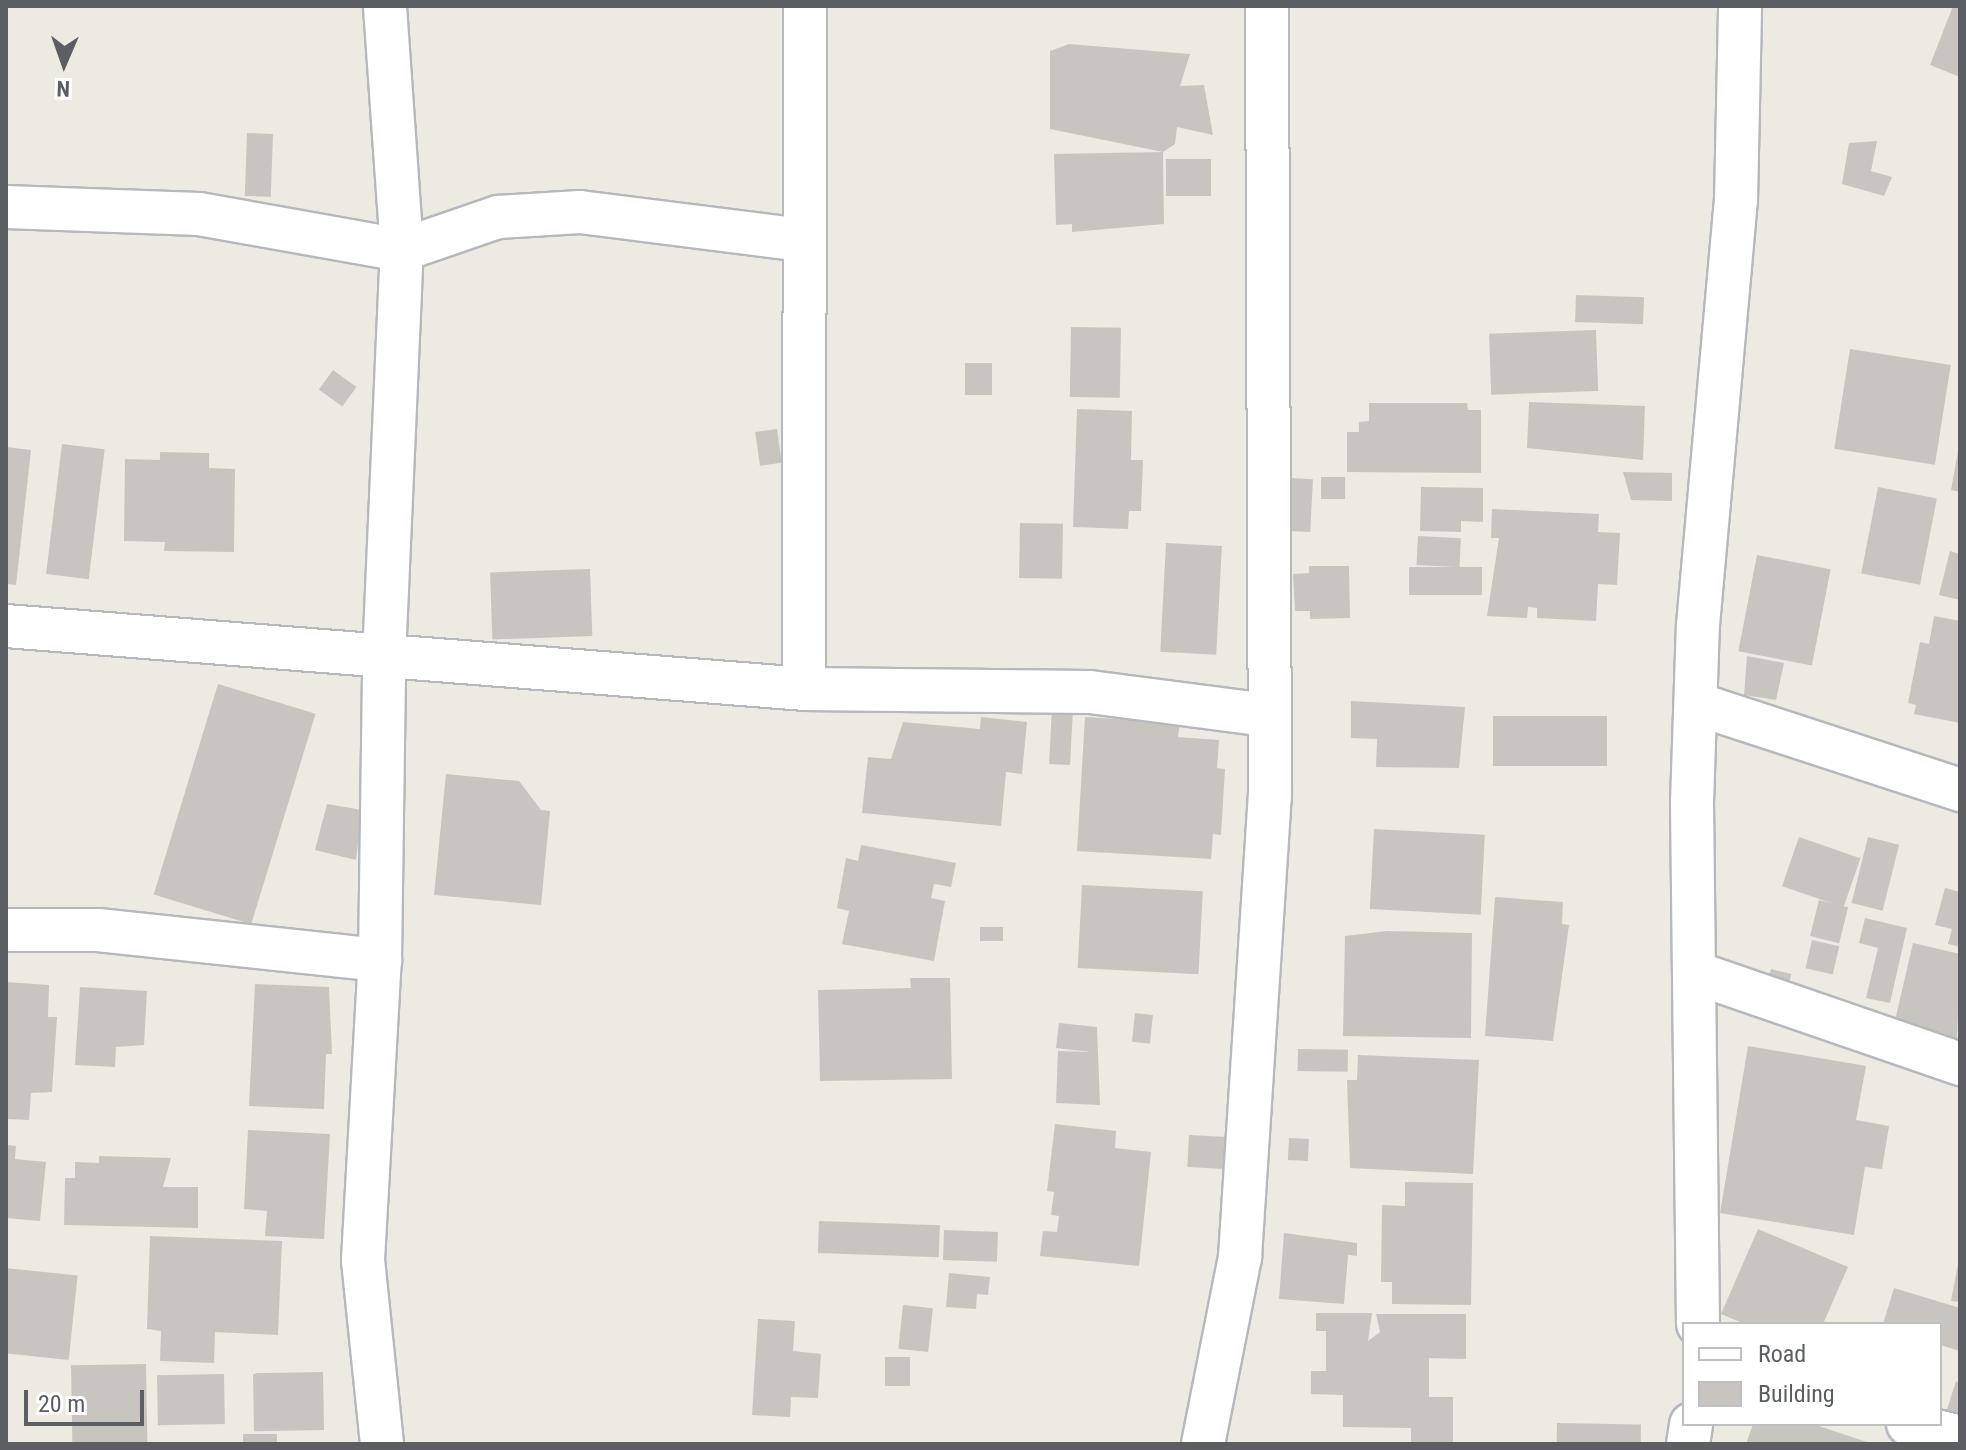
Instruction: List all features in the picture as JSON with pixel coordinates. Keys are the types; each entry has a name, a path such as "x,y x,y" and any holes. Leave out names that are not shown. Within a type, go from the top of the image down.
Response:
{"street":[{"path":"382,1444 363,1260 380,960 384,658 402,250 385,6"},
{"path":"804,689 805,6"},
{"path":"1203,1444 1240,1257 1270,796 1267,6"},
{"path":"1698,1322 1697,704 1736,201 1740,6"},
{"path":"6,207 199,214 402,250 498,217 580,212 803,240"},
{"path":"6,626 804,689 1090,692 1268,715"},
{"path":"1697,704 1960,790"},
{"path":"6,930 98,930 380,960"},
{"path":"1696,973 1960,1064"},
{"path":"1916,1426 1960,1437"}],"building":[{"path":"1953,6 1960,6 1960,77 1930,65"},
{"path":"1069,44 1190,54 1180,86 1204,85 1213,135 1177,127 1175,144 1163,152 1050,129 1050,51"},
{"path":"247,133 273,134 271,197 245,196"},
{"path":"1877,141 1871,171 1892,177 1884,196 1842,184 1849,143"},
{"path":"1163,152 1164,224 1072,232 1072,224 1056,225 1054,154"},
{"path":"1166,159 1211,159 1211,196 1166,196"},
{"path":"1576,295 1644,297 1643,324 1575,322"},
{"path":"1071,327 1121,328 1120,398 1070,397"},
{"path":"1596,330 1598,391 1491,395 1489,334"},
{"path":"1850,349 1951,365 1935,465 1834,449"},
{"path":"965,363 992,363 992,395 965,395"},
{"path":"333,370 356,387 342,406 319,389"},
{"path":"1529,402 1645,406 1643,460 1527,448"},
{"path":"1369,403 1467,403 1468,410 1481,410 1481,473 1347,472 1347,432 1359,432 1359,422 1369,421"},
{"path":"1077,409 1132,411 1131,460 1143,460 1141,511 1129,511 1128,529 1073,527"},
{"path":"777,429 782,463 760,466 755,432"},
{"path":"1960,440 1960,492 1951,490"},
{"path":"62,444 105,449 89,579 46,574"},
{"path":"6,447 31,450 16,585 6,584"},
{"path":"160,452 209,453 209,468 235,469 234,552 164,551 165,542 124,541 125,459 160,460"},
{"path":"1623,472 1672,473 1672,501 1631,500"},
{"path":"1321,477 1345,477 1345,499 1321,499"},
{"path":"1291,478 1313,479 1310,532 1288,531"},
{"path":"1421,487 1483,488 1483,522 1461,521 1461,532 1420,531"},
{"path":"1878,487 1937,498 1920,585 1861,573"},
{"path":"1492,509 1599,514 1598,532 1620,533 1617,585 1598,584 1596,621 1537,618 1537,608 1528,607 1527,618 1487,616 1499,538 1491,538"},
{"path":"1020,523 1063,524 1062,579 1019,578"},
{"path":"1418,536 1461,538 1459,567 1416,565"},
{"path":"1166,543 1222,546 1216,655 1160,652"},
{"path":"1950,551 1960,554 1960,600 1939,595"},
{"path":"1757,555 1831,569 1812,666 1738,651"},
{"path":"1309,566 1349,566 1350,618 1310,619 1310,611 1295,611 1293,574 1309,573"},
{"path":"1409,567 1482,567 1482,595 1409,595"},
{"path":"590,569 592,636 492,639 490,572"},
{"path":"1934,616 1960,621 1960,723 1914,714 1916,705 1908,703 1920,642 1929,644"},
{"path":"1747,656 1784,663 1776,700 1744,695"},
{"path":"218,684 316,714 251,924 154,894"},
{"path":"1351,701 1465,707 1459,768 1376,767 1377,739 1351,738"},
{"path":"1052,708 1073,709 1070,765 1049,764"},
{"path":"1493,716 1607,716 1607,766 1493,766"},
{"path":"981,717 1027,722 1022,774 1006,772 1001,826 862,813 868,757 891,759 903,722 980,729"},
{"path":"1085,717 1180,723 1178,737 1219,740 1217,768 1225,769 1221,835 1213,834 1211,859 1077,851"},
{"path":"446,774 519,781 541,810 550,811 541,905 434,895"},
{"path":"327,804 362,810 356,860 315,850"},
{"path":"1374,829 1485,835 1481,915 1370,909"},
{"path":"1799,837 1860,858 1844,907 1782,886"},
{"path":"1868,837 1899,845 1883,911 1852,903"},
{"path":"861,845 956,863 951,887 934,884 931,898 945,901 934,961 842,944 849,911 837,908 846,858 858,861"},
{"path":"1082,885 1203,891 1198,974 1078,968"},
{"path":"1945,888 1960,892 1960,947 1948,944 1952,929 1935,925"},
{"path":"1495,897 1563,902 1562,924 1569,925 1553,1041 1485,1036"},
{"path":"1819,900 1848,907 1839,943 1810,936"},
{"path":"1865,918 1907,928 1890,1003 1866,998 1878,948 1859,943"},
{"path":"980,927 1003,927 1003,941 980,941"},
{"path":"1387,931 1472,933 1471,1038 1343,1036 1345,936"},
{"path":"1812,940 1839,946 1833,975 1805,968"},
{"path":"1913,943 1960,954 1957,1040 1894,1025"},
{"path":"1771,969 1791,974 1786,996 1765,991"},
{"path":"910,978 950,978 952,1079 820,1081 818,990 911,988"},
{"path":"6,982 49,985 48,1017 57,1017 52,1092 31,1093 29,1120 6,1119"},
{"path":"255,984 329,987 332,1054 326,1054 324,1109 249,1106"},
{"path":"80,987 147,991 144,1045 116,1047 115,1067 75,1065"},
{"path":"1135,1013 1153,1015 1150,1044 1132,1042"},
{"path":"1059,1023 1097,1027 1100,1105 1056,1103 1058,1051 1091,1052 1056,1048"},
{"path":"1748,1046 1866,1066 1856,1120 1889,1126 1882,1169 1865,1167 1854,1235 1720,1213"},
{"path":"1298,1049 1348,1050 1348,1072 1298,1071"},
{"path":"1358,1055 1479,1060 1473,1174 1350,1168 1347,1080 1357,1080"},
{"path":"1055,1124 1116,1131 1115,1148 1151,1152 1139,1266 1040,1256 1043,1231 1057,1232 1059,1216 1051,1215 1054,1192 1047,1191"},
{"path":"248,1130 330,1134 324,1239 265,1236 267,1211 244,1209"},
{"path":"1189,1135 1227,1137 1225,1169 1187,1167"},
{"path":"1289,1138 1309,1139 1308,1161 1288,1160"},
{"path":"6,1145 16,1146 15,1159 46,1162 40,1221 6,1218"},
{"path":"99,1156 171,1158 163,1187 198,1187 198,1228 64,1225 65,1178 75,1178 75,1162 99,1163"},
{"path":"1405,1182 1473,1183 1471,1305 1392,1304 1392,1282 1381,1282 1382,1205 1405,1206"},
{"path":"819,1221 940,1225 939,1257 818,1253"},
{"path":"1758,1229 1848,1267 1824,1322 1740,1322 1721,1314"},
{"path":"944,1230 998,1232 997,1262 943,1260"},
{"path":"1284,1233 1357,1243 1357,1256 1348,1255 1344,1304 1279,1299"},
{"path":"150,1236 282,1241 278,1335 215,1332 214,1363 160,1361 161,1331 147,1329"},
{"path":"1960,1253 1960,1302 1951,1301"},
{"path":"6,1268 78,1276 69,1360 6,1353"},
{"path":"949,1273 990,1277 988,1295 977,1294 976,1309 946,1307"},
{"path":"1894,1288 1960,1308 1960,1351 1942,1346 1942,1322 1884,1322"},
{"path":"903,1305 933,1308 928,1352 898,1349"},
{"path":"1316,1313 1372,1313 1368,1341 1380,1332 1376,1314 1466,1314 1466,1359 1429,1358 1429,1397 1453,1397 1453,1444 1411,1444 1411,1428 1343,1427 1343,1395 1311,1394 1311,1371 1326,1371 1326,1331 1316,1331"},
{"path":"758,1319 795,1321 793,1351 821,1354 818,1398 791,1397 790,1417 752,1415"},
{"path":"885,1357 910,1357 910,1386 885,1386"},
{"path":"146,1364 147,1444 72,1444 71,1365"},
{"path":"323,1372 324,1430 254,1431 253,1373"},
{"path":"224,1374 225,1424 158,1425 157,1375"},
{"path":"1956,1381 1960,1383 1960,1427 1943,1422"},
{"path":"1557,1423 1641,1424 1641,1444 1557,1444"},
{"path":"1752,1426 1819,1426 1873,1444 1746,1444"},
{"path":"243,1434 277,1434 277,1444 243,1444"}]}
